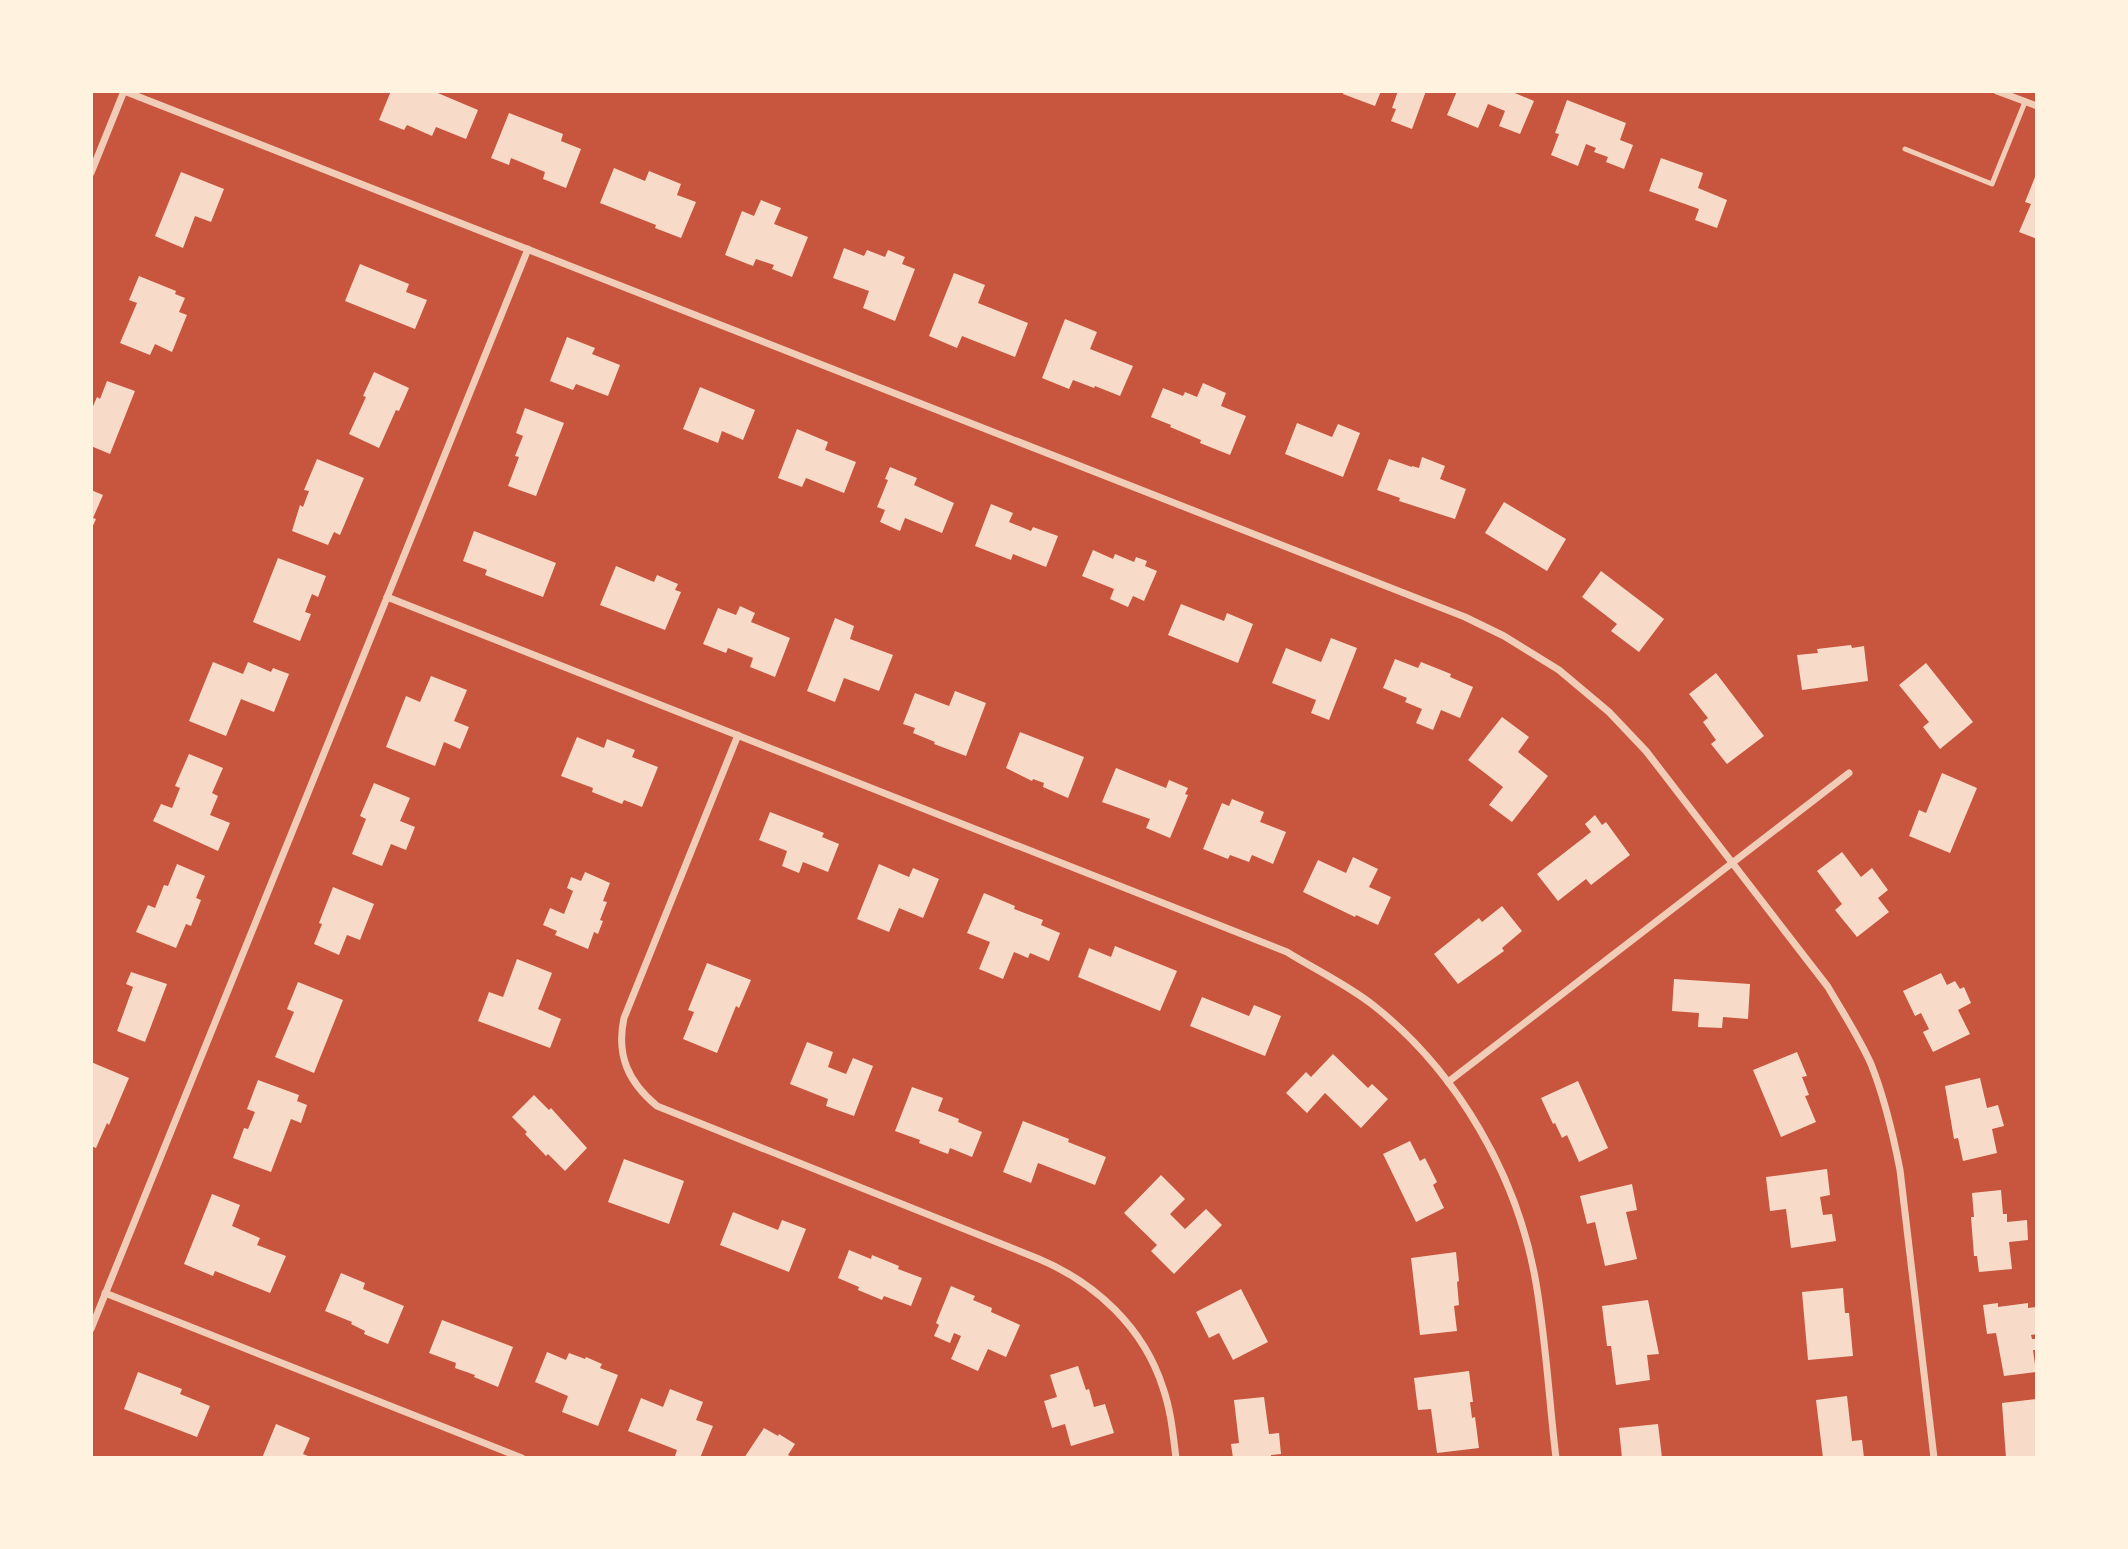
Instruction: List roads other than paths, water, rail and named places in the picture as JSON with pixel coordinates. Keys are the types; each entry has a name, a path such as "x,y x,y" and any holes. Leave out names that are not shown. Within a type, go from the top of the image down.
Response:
{"street":[{"path":"91,173 124,91 1485,626 1559,670 1609,712 1646,751 1828,987 1851,1025 1879,1085 1892,1127 1900,1170 1934,1458"},
{"path":"1997,91 2037,106"},
{"path":"91,1329 528,249"},
{"path":"387,597 1287,952 1371,1004 1412,1040 1448,1082 1489,1146 1512,1198 1536,1282 1556,1458"},
{"path":"738,735 624,1018 621,1040 624,1062 640,1091 656,1106 1059,1267 1086,1284 1104,1297 1119,1313 1139,1338 1150,1358 1169,1408 1176,1458"},
{"path":"1448,1082 1849,773"},
{"path":"106,1293 522,1458"}],"lane":[{"path":"1905,149 1992,184 2025,102"}]}
